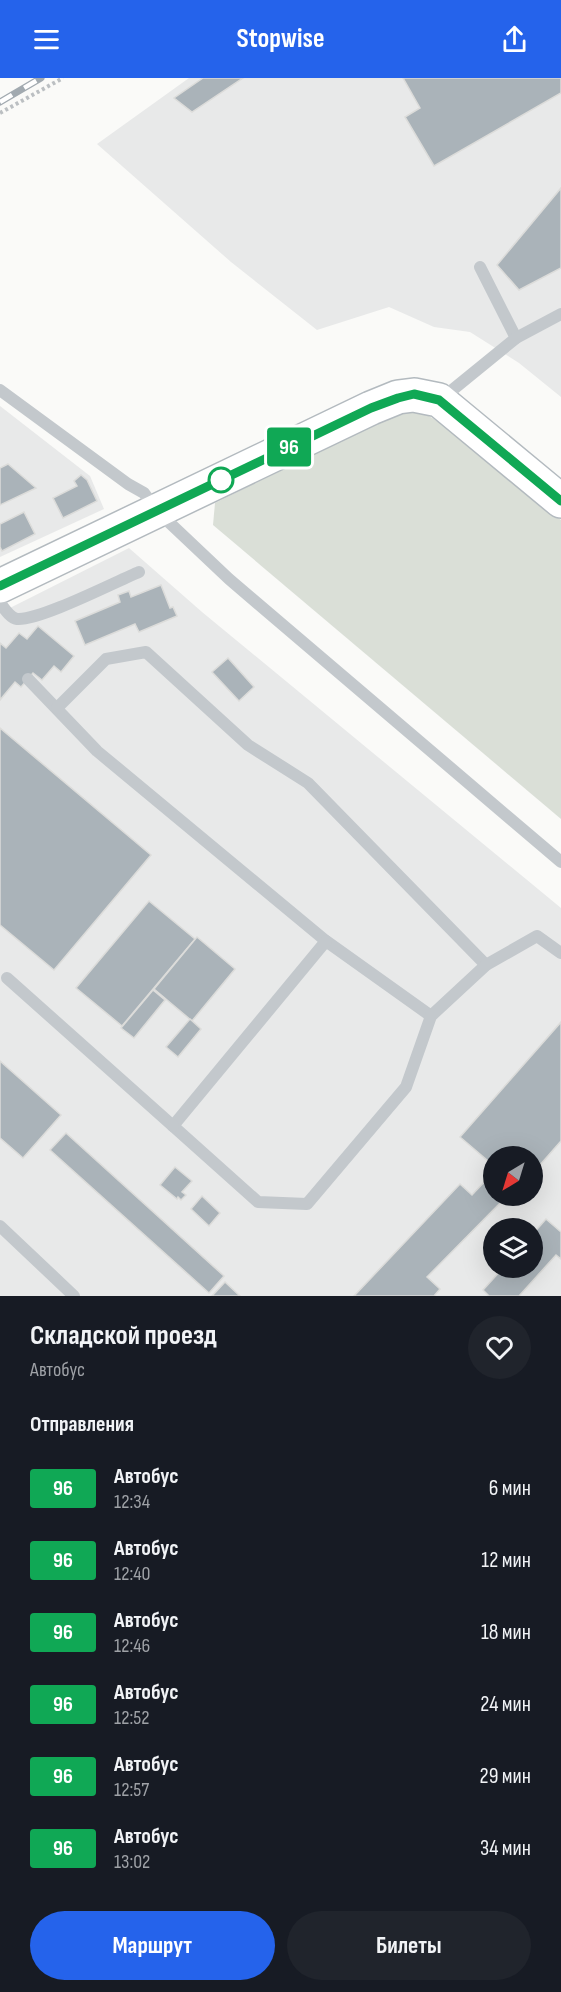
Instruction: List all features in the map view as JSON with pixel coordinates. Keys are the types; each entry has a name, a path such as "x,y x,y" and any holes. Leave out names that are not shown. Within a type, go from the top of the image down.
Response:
{"street":[{"path":"0,586 371,408 414,394 439,400 561,501"}],"lane":[{"path":"480,267 516,338"},
{"path":"439,400 516,338 561,314"},
{"path":"0,390 128,484 144,493 157,511 229,579 561,862"},
{"path":"0,603 10,615 17,619 33,616 54,610 139,572"},
{"path":"57,708 106,658 146,652 248,745 308,783 486,965"},
{"path":"28,679 97,751 326,941 431,1016"},
{"path":"7,978 258,1202 307,1204 406,1087 431,1016 486,965 537,936 561,953"},
{"path":"173,1126 326,941"},
{"path":"0,1226 74,1296"}],"path":[{"path":"0,113 63,78"}],"shaded area":[{"path":"189,78 561,78 561,397 519,363 470,332 434,327 389,307 317,330 231,262 97,144"},
{"path":"0,406 90,476 104,509 0,557"},
{"path":"404,410 429,416 464,438 561,520 561,819 213,525 215,503"},
{"path":"129,548 202,612 561,908 561,1296 0,1296 0,613"}],"building":[{"path":"203,78 243,78 192,112 174,98"},
{"path":"403,78 561,78 561,93 434,166 405,117 420,108"},
{"path":"561,188 561,268 519,290 497,265"},
{"path":"8,464 36,488 0,505 0,468"},
{"path":"81,475 87,480 97,501 63,518 53,498 77,486 74,481"},
{"path":"24,512 35,534 2,551 0,524"},
{"path":"161,585 170,608 173,607 177,616 139,632 135,624 85,645 75,621 120,602 118,595 129,591 131,597"},
{"path":"38,626 74,656 61,672 54,666 42,680 33,673 21,687 15,682 0,700 0,643 6,648 19,633 27,639"},
{"path":"228,658 254,687 239,701 212,672"},
{"path":"0,728 151,855 54,970 0,925"},
{"path":"149,901 195,939 122,1026 76,988"},
{"path":"197,937 235,969 192,1021 154,989"},
{"path":"153,990 165,1000 134,1038 121,1028"},
{"path":"190,1019 201,1029 178,1057 166,1047"},
{"path":"561,1022 561,1141 543,1161 543,1146 483,1146 483,1157 460,1137"},
{"path":"0,1061 61,1115 23,1158 0,1138"},
{"path":"66,1133 224,1276 209,1293 50,1150"},
{"path":"175,1167 192,1181 182,1192 186,1195 181,1200 160,1185"},
{"path":"483,1183 483,1206 497,1206 427,1277 440,1289 434,1296 354,1296 460,1184 472,1195"},
{"path":"202,1196 220,1213 209,1226 191,1209"},
{"path":"546,1219 561,1232 561,1259 556,1255 543,1269 543,1222"},
{"path":"494,1278 535,1278 519,1296 489,1296 483,1290"},
{"path":"225,1282 240,1296 212,1296"}],"railway":[{"path":"0,102 41,78"}],"bus line":[{"name":"96","path":"0,586 371,408 414,394 439,400 561,501"}]}
